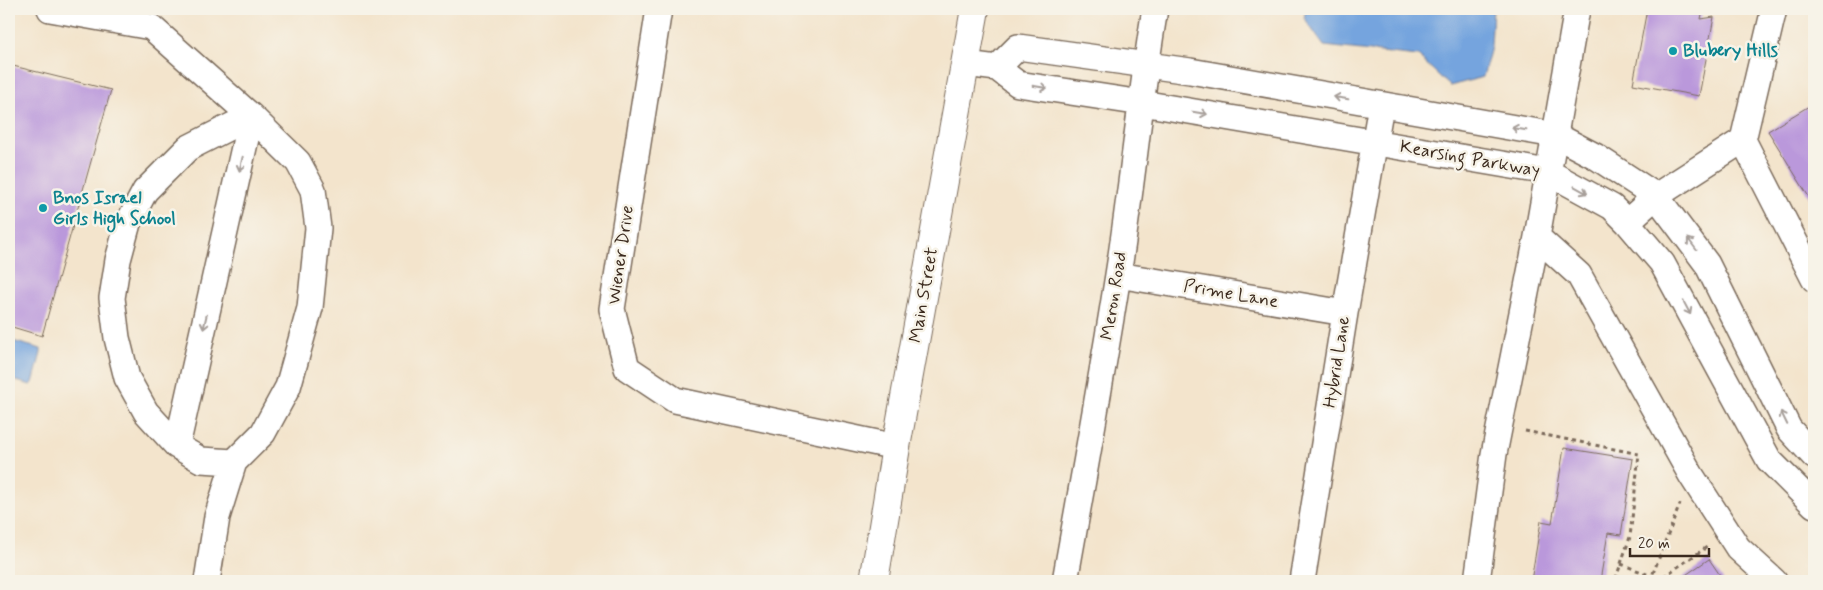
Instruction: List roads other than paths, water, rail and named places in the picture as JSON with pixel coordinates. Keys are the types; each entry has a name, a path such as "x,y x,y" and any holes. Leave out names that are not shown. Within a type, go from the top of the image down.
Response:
{"main road":[{"name":"Main Street","path":"874,581 896,447 975,9"}],"street":[{"path":"50,9 152,18 298,162 312,190 318,228 310,308 288,387 263,433 234,462 217,517 207,581"},
{"name":"Wiener Drive","path":"659,9 612,309 627,368 675,400 896,447"},
{"name":"Meron Road","path":"1065,581 1118,275 1155,9"},
{"path":"1477,581 1494,454 1537,238 1577,9"},
{"path":"1774,9 1743,140 1814,279"},
{"path":"996,68 1018,47 1199,72 1555,135 1595,156 1656,196 1707,264 1789,429 1814,456"},
{"name":"Kearsing Parkway","path":"966,64 996,68 1018,84 1142,103 1548,172 1612,208 1627,222 1662,263 1769,460 1814,505"},
{"name":"Hybrid Lane","path":"1302,581 1381,105"},
{"path":"234,462 201,460 177,446 146,412 127,378 116,338 112,298 118,260 128,223 145,191 188,148 251,116"},
{"path":"177,446 251,116"},
{"path":"1627,222 1656,196 1743,140"},
{"path":"1537,238 1579,275 1691,476 1738,548 1774,581"},
{"name":"Prime Lane","path":"1118,275 1345,313"}],"water":[{"path":"1306,9 1493,9 1491,47 1483,77 1450,86 1418,56 1324,46 1304,18"},
{"path":"9,340 41,349 31,385 9,379"}],"place":[{"name":"Blubery Hills","path":"1673,51"},
{"name":"Bnos Israel Girls High School","path":"43,208"}]}
